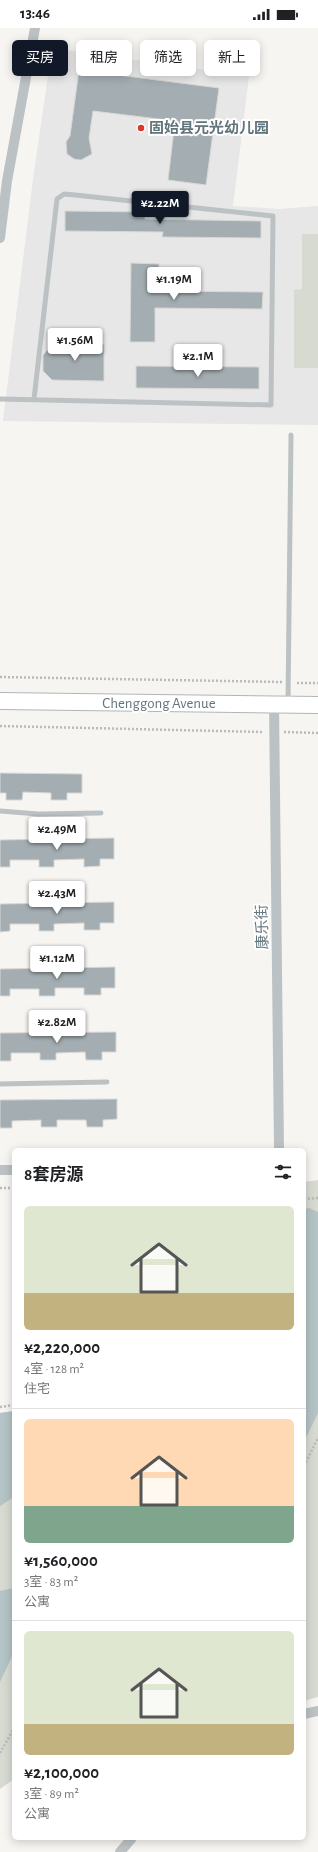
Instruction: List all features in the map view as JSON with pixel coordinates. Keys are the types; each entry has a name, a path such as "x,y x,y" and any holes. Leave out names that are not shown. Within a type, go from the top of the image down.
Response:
{"main road":[{"name":"Chenggong Avenue","path":"0,701 318,704"}],"street":[{"path":"0,238 3,188 35,28"},
{"name":"康乐街","path":"279,1148 275,732 281,704"},
{"path":"0,1170 12,1170"},
{"path":"306,1714 318,1711"},
{"path":"120,1852 130,1840"}],"lane":[{"path":"0,399 271,405 273,216 64,194 57,199 34,399"},
{"path":"281,704 288,683 291,435"},
{"path":"0,811 38,814 101,813"},
{"path":"0,1084 107,1082"}],"path":[{"path":"0,677 318,683"},
{"path":"0,726 318,733"},
{"path":"0,1188 12,1188"},
{"path":"306,1199 318,1198"},
{"path":"0,1407 12,1405"},
{"path":"306,1462 318,1438"},
{"path":"0,1753 12,1732"}],"shaded area":[{"path":"68,50 76,51 76,76 132,76 132,59 140,61 140,76 196,76 196,68 204,70 204,76 249,76 233,206 279,209 318,206 318,425 3,421 33,179 48,76 68,76"},
{"path":"302,234 318,234 318,368 294,368 294,290 302,289"},
{"path":"318,1180 318,1697 306,1700 306,1182"},
{"path":"309,1208 318,1212 318,1413 306,1438 306,1209"},
{"path":"12,1411 12,1780 0,1789 0,1413"},
{"path":"12,1411 12,1498 0,1506 0,1413"},
{"path":"12,1588 12,1656 0,1682 0,1591"}],"building":[{"path":"78,76 126,76 219,88 206,185 168,180 175,121 93,111 89,138 92,154 81,160 74,159 67,154 66,142 70,136"},
{"path":"65,211 145,212 145,219 261,221 261,238 162,237 163,232 65,231"},
{"path":"131,263 159,264 158,291 263,292 262,309 155,308 155,342 130,342"},
{"path":"60,344 104,344 104,381 52,380 43,371 43,355 50,347"},
{"path":"136,366 259,367 259,389 136,388"},
{"path":"0,773 82,774 82,793 67,793 67,800 51,800 51,793 23,792 22,800 6,800 6,793 0,793"},
{"path":"114,838 114,859 100,859 100,866 84,867 84,859 54,860 54,867 39,867 39,860 10,860 10,867 0,867 0,840"},
{"path":"114,902 114,923 100,923 100,930 84,930 84,923 54,924 54,931 39,931 39,924 10,924 10,931 0,932 0,904"},
{"path":"115,967 115,988 101,988 101,995 84,995 84,988 55,988 55,996 39,996 39,989 10,989 10,996 0,996 0,969"},
{"path":"116,1032 116,1052 102,1052 102,1060 86,1060 85,1052 56,1053 56,1060 40,1060 40,1053 11,1053 11,1061 0,1061 0,1033"},
{"path":"117,1099 117,1119 103,1120 103,1127 87,1127 86,1120 57,1120 57,1127 41,1127 41,1120 12,1121 12,1128 0,1128 0,1100"}],"place":[{"name":"固始县元光幼儿园","path":"141,128"}]}
